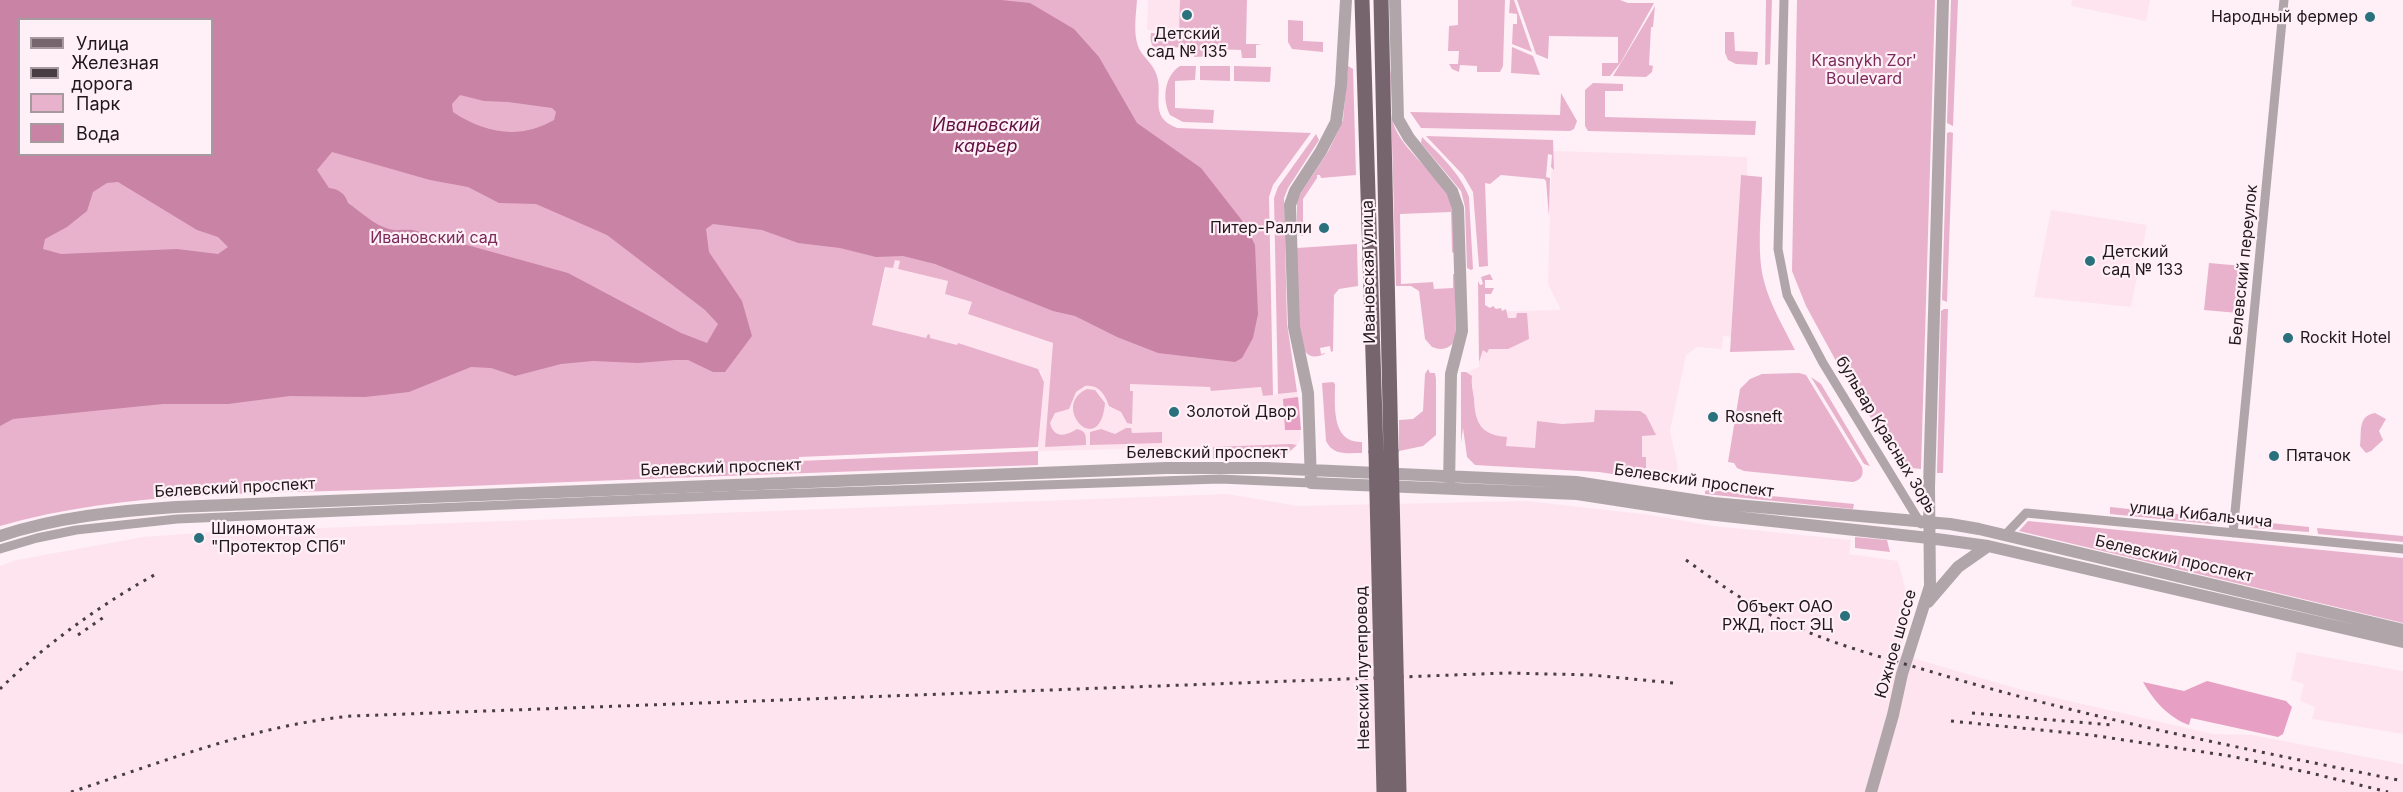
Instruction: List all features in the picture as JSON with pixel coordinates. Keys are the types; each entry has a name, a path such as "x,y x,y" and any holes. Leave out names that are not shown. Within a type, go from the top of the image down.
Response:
{"main road":[{"name":"Ивановская улица","path":"1362,0 1384,452"},
{"name":"Ивановская улица","path":"1381,0 1386,543"},
{"name":"Невский путепровод","path":"1384,792 1386,543"},
{"name":"Невский путепровод","path":"1386,543 1399,792"}],"street":[{"path":"1311,477 1308,393 1294,327 1290,205 1294,191 1336,122 1346,0"},
{"path":"1395,0 1398,119 1409,138 1452,191 1458,208 1462,331 1451,374 1449,483"},
{"name":"бульвар Красных Зорь","path":"1784,0 1778,249 1787,295 1823,363 1925,522"},
{"name":"бульвар Красных Зорь","path":"1929,538 1925,522 1943,0"},
{"name":"Белевский переулок","path":"2233,533 2284,0"},
{"path":"1342,45 1352,37 1359,38 1364,45"},
{"name":"Белевский проспект","path":"0,536 37,525 77,518 176,507 1166,468 1266,468 1311,477"},
{"name":"Белевский проспект","path":"0,549 76,530 148,520 717,496 1311,477 1449,483 1577,494 1707,514 1988,546 2403,642"},
{"name":"Белевский проспект","path":"1449,483 1576,482 1713,503 1979,529 2403,630"},
{"name":"улица Кибальчича","path":"2005,535 2026,513 2403,549"},
{"name":"Южное шоссе","path":"1871,792 1902,674 1930,586 1929,538"},
{"path":"1925,605 1958,567 1988,546"}],"shaded area":[{"name":"Детский сад № 135","path":"1148,0 1225,0 1225,32 1147,30"},
{"path":"2072,0 2150,0 2146,21 2071,6"},
{"path":"1554,151 1747,157 1747,176 1741,176 1732,337 1723,336 1722,349 1697,347 1686,355 1670,431 1678,467 1676,478 1592,466 1483,456 1465,378 1467,372 1479,367 1479,312 1561,310 1548,284 1551,176"},
{"name":"Детский сад № 133","path":"2051,210 2147,225 2131,307 2034,297"},
{"path":"895,260 900,261 898,269 948,281 945,294 972,302 968,314 1054,343 1138,384 1211,387 1211,391 1262,387 1264,396 1297,392 1301,420 1300,440 1293,450 1281,456 1213,459 1212,447 1038,451 1044,382 1041,372 958,343 957,345 929,338 929,335 927,338 872,325 886,267"},
{"path":"1298,397 1301,430 1285,430 1283,399"},
{"path":"1227,494 1298,506 1527,501 1651,515 1713,526 1851,540 1849,554 1898,561 1911,611 1899,654 2022,690 2213,734 2252,735 2403,764 2403,792 0,792 0,566 16,560 143,537 212,532"},
{"path":"2297,652 2403,671 2403,734 2312,719 2315,707 2300,701 2304,684 2291,680"},
{"path":"2207,681 2286,701 2292,707 2283,734 2278,737 2191,718 2189,725 2162,708 2143,682 2184,691"}],"green space":[{"name":"Ивановский карьер","path":"0,0 1137,0 1136,40 1141,52 1155,71 1159,88 1159,110 1168,123 1177,128 1311,133 1273,185 1269,197 1273,395 1263,396 1261,387 1211,391 1210,387 1130,384 1130,391 1133,391 1132,424 1127,423 1121,412 1109,406 1100,391 1094,387 1085,386 1076,392 1069,409 1055,413 1050,423 1054,432 1061,435 1077,429 1083,431 1086,445 1045,447 1053,343 968,314 972,302 945,294 948,281 898,269 900,261 895,260 893,268 885,267 872,325 926,338 928,334 930,338 957,345 958,343 1038,369 1044,382 1038,447 799,457 799,461 1038,451 1038,465 246,493 145,500 47,514 0,526"},
{"path":"1180,0 1247,0 1246,44 1262,44 1256,45 1256,58 1242,58 1241,50 1215,49 1214,56 1194,57 1194,48 1167,47 1165,55 1155,50 1151,33 1179,34"},
{"path":"1458,0 1505,0 1503,66 1500,72 1477,72 1477,66 1460,65 1459,72 1452,69 1449,64 1458,64 1459,51 1448,51 1449,26 1458,25"},
{"path":"1510,0 1514,0 1532,52 1512,44 1513,24 1517,24 1517,14 1509,13"},
{"path":"1517,0 1620,0 1628,3 1654,3 1621,62 1610,76 1602,76 1602,63 1618,63 1618,37 1549,36 1548,59 1536,54"},
{"path":"1766,0 1772,0 1770,64 1765,65"},
{"name":"Krasnykh Zor' Boulevard","path":"1797,0 1935,0 1921,469 1901,467 1836,361 1806,306 1792,271"},
{"path":"1951,0 1958,0 1953,126 1947,123"},
{"path":"1655,6 1653,27 1651,27 1649,65 1653,66 1652,72 1646,77 1613,76"},
{"path":"1288,20 1303,21 1303,41 1323,42 1323,52 1292,49 1288,42"},
{"path":"1725,32 1734,32 1735,51 1758,52 1757,65 1736,64 1728,60 1725,53"},
{"path":"1512,47 1533,56 1540,75 1511,73"},
{"path":"1180,66 1196,66 1195,80 1175,81 1175,108 1214,110 1213,123 1183,122 1170,115 1165,96 1166,89 1171,76"},
{"path":"1200,66 1230,66 1230,81 1200,80"},
{"path":"1234,66 1271,67 1270,82 1234,81"},
{"path":"1348,66 1353,69 1356,175 1321,178 1317,175 1303,199 1303,236 1297,234 1297,199 1329,150 1343,120"},
{"path":"1593,83 1623,84 1623,91 1605,91 1605,117 1756,121 1755,135 1588,131 1585,126 1585,90"},
{"path":"1561,93 1577,121 1574,129 1570,131 1421,128 1410,112 1560,115"},
{"path":"1391,108 1395,128 1400,138 1447,193 1453,208 1454,253 1452,252 1451,212 1400,214 1401,284 1433,282 1434,289 1453,288 1453,274 1455,274 1456,338 1452,345 1446,348 1432,347 1425,339 1419,291 1411,286 1396,286"},
{"path":"1947,133 1953,133 1947,302 1942,300"},
{"path":"1316,134 1319,140 1284,198 1287,323 1297,392 1278,394 1274,198 1278,187"},
{"path":"1426,136 1553,140 1554,170 1551,167 1552,155 1548,154 1546,177 1550,178 1549,217 1544,179 1501,175 1490,184 1485,183 1488,266 1479,267 1473,192 1463,175"},
{"path":"1422,137 1455,172 1469,197 1473,269 1471,270 1467,268 1465,207 1461,191 1421,143"},
{"path":"1741,175 1762,177 1760,243 1764,281 1770,299 1795,350 1730,352"},
{"path":"1357,244 1358,286 1339,289 1334,295 1333,351 1331,352 1330,346 1320,348 1321,354 1326,353 1315,356 1309,355 1302,344 1300,333 1297,248"},
{"path":"2209,263 2243,266 2238,313 2204,310"},
{"path":"1490,274 1493,280 1485,280 1485,288 1494,288 1491,294 1485,294 1485,305 1490,308 1493,306 1496,309 1501,308 1502,311 1506,309 1508,318 1516,318 1517,313 1527,313 1529,339 1508,349 1489,349 1487,353 1483,350 1479,362 1478,281 1480,285 1483,284 1481,277"},
{"path":"1948,309 1943,473 1937,473 1941,311"},
{"path":"1428,369 1430,373 1435,373 1436,379 1436,435 1423,446 1399,451 1399,420 1413,419 1423,411 1425,374"},
{"path":"1461,372 1472,376 1476,414 1481,426 1498,436 1507,437 1506,446 1535,448 1537,421 1562,424 1594,422 1595,410 1640,411 1646,415 1656,435 1642,436 1642,457 1646,457 1646,474 1676,478 1674,481 1667,482 1599,472 1475,465 1467,457 1463,428 1461,443"},
{"path":"1799,373 1806,375 1862,467 1863,472 1858,480 1853,482 1744,471 1737,468 1734,463 1728,462 1740,389 1750,379 1762,374"},
{"path":"1811,377 1821,384 1870,466 1864,464"},
{"path":"1333,382 1335,384 1335,412 1340,430 1352,441 1362,442 1362,453 1337,451 1326,441 1322,383"},
{"path":"1087,389 1095,390 1105,403 1101,420 1095,428 1087,429 1080,424 1073,407 1077,397"},
{"path":"2375,413 2386,419 2379,431 2383,440 2366,453 2360,446 2362,425 2365,417"},
{"path":"1131,428 1132,433 1162,432 1162,443 1090,445 1090,432 1101,429 1115,434"},
{"path":"1297,445 1284,456 1213,459 1213,447"},
{"path":"1705,491 1854,504 1853,509 1705,494"},
{"path":"2110,507 2226,519 2211,524 2110,514"},
{"path":"2242,520 2309,527 2309,532 2251,528"},
{"path":"2028,521 2403,558 2403,623 2019,531"},
{"path":"2317,528 2403,536 2403,542 2318,534"},
{"path":"1855,537 1887,540 1890,552 1855,548"}],"water":[{"name":"Ивановский карьер","path":"0,0 1001,0 1030,3 1074,29 1099,57 1137,123 1201,168 1244,223 1255,245 1258,314 1253,338 1242,358 1235,362 1158,353 1117,337 1075,316 1053,311 935,264 903,256 876,257 840,248 798,243 762,230 713,224 706,229 709,252 742,301 752,336 725,372 713,372 688,360 638,363 593,361 561,364 515,376 491,368 471,367 409,392 365,397 290,396 228,404 163,404 13,419 0,426","holes":["460,95 484,101 552,108 556,112 554,120 528,130 515,132 490,129 453,112 452,104","332,152 430,180 468,187 499,203 536,204 607,235 705,310 718,324 707,343 681,333 568,273 413,230 392,230 383,227 348,203 341,192 329,188 317,170","118,182 197,230 218,237 228,247 218,254 177,249 61,254 43,249 45,239 67,227 87,211 93,192 107,183"]}],"railway":[{"path":"1686,560 1768,614 1801,629 1864,652 2005,693 2118,721 2403,781"},
{"path":"0,689 35,657 75,626 117,597 158,573"},
{"path":"78,635 104,617"},
{"path":"71,792 245,736 280,727 352,716 1507,673 1592,675 1673,683"},
{"path":"1972,713 2112,725"},
{"path":"1951,721 2091,735 2230,756 2388,792"}],"place":[{"name":"Детский сад № 135","path":"1187,15"},
{"name":"Народный фермер","path":"2370,17"},
{"name":"Питер-Ралли","path":"1324,228"},
{"name":"Детский сад № 133","path":"2090,261"},
{"name":"Rockit Hotel","path":"2288,338"},
{"name":"Золотой Двор","path":"1174,412"},
{"name":"Rosneft","path":"1713,417"},
{"name":"Пятачок","path":"2274,456"},
{"name":"Шиномонтаж \"Протектор СПб\"","path":"199,538"},
{"name":"Объект ОАО РЖД, пост ЭЦ","path":"1845,616"}],"park label":[{"name":"Ивановский сад","path":"434,238"}]}
